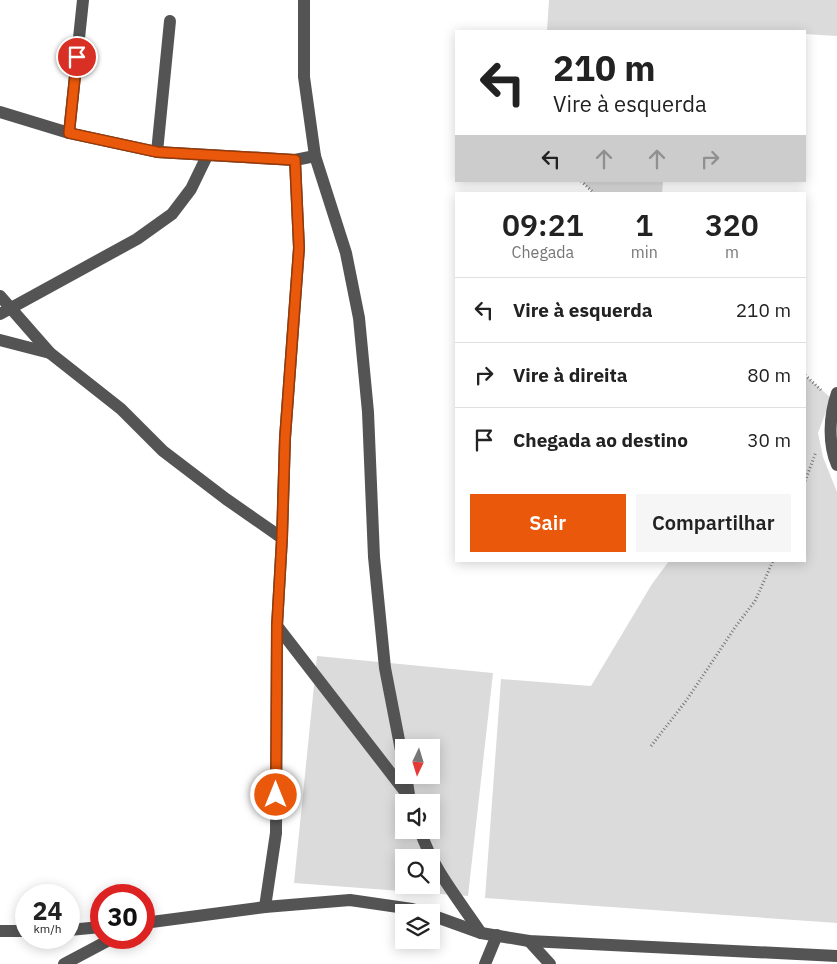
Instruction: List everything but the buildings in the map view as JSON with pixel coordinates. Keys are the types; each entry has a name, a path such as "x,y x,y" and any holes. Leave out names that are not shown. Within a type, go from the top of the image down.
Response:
{"street":[{"path":"69,133 83,0"},
{"path":"304,0 304,76 315,156 346,253 359,318 368,412 376,585 385,668 399,739"},
{"path":"157,152 170,21"},
{"path":"0,112 69,133 157,152 295,160 315,156"},
{"path":"0,314 137,238 172,214 192,189 207,156"},
{"path":"265,907 276,833 277,626 285,438 299,248 295,160"},
{"path":"0,296 50,353 121,409 163,451 226,499 282,538"},
{"path":"0,340 50,353"},
{"path":"837,393 834,401 830,438 833,457 837,465"},
{"path":"277,626 406,794"},
{"path":"422,839 425,848 481,933"},
{"path":"155,922 265,907 350,900 395,907"},
{"path":"440,919 481,933 529,941 837,956"},
{"path":"0,931 15,931"},
{"path":"485,964 496,935"},
{"path":"529,941 550,964"},
{"path":"70,962 93,949"}],"path":[{"path":"582,182 593,192"},
{"path":"651,746 686,701 755,601 772,562"}],"shaded area":[{"path":"549,0 837,0 837,36 806,34 806,30 547,30"},
{"path":"582,182 663,182 662,192 593,192"},
{"path":"806,378 831,398 818,433 823,457 837,492 837,923 485,898 501,679 591,686 652,584 668,562 806,562"},
{"path":"317,656 493,673 468,896 440,894 440,849 395,849 395,891 294,883"}],"route":[{"path":"77,57 69,133 157,152 295,160 299,248 285,438 277,626 276,795"}]}
